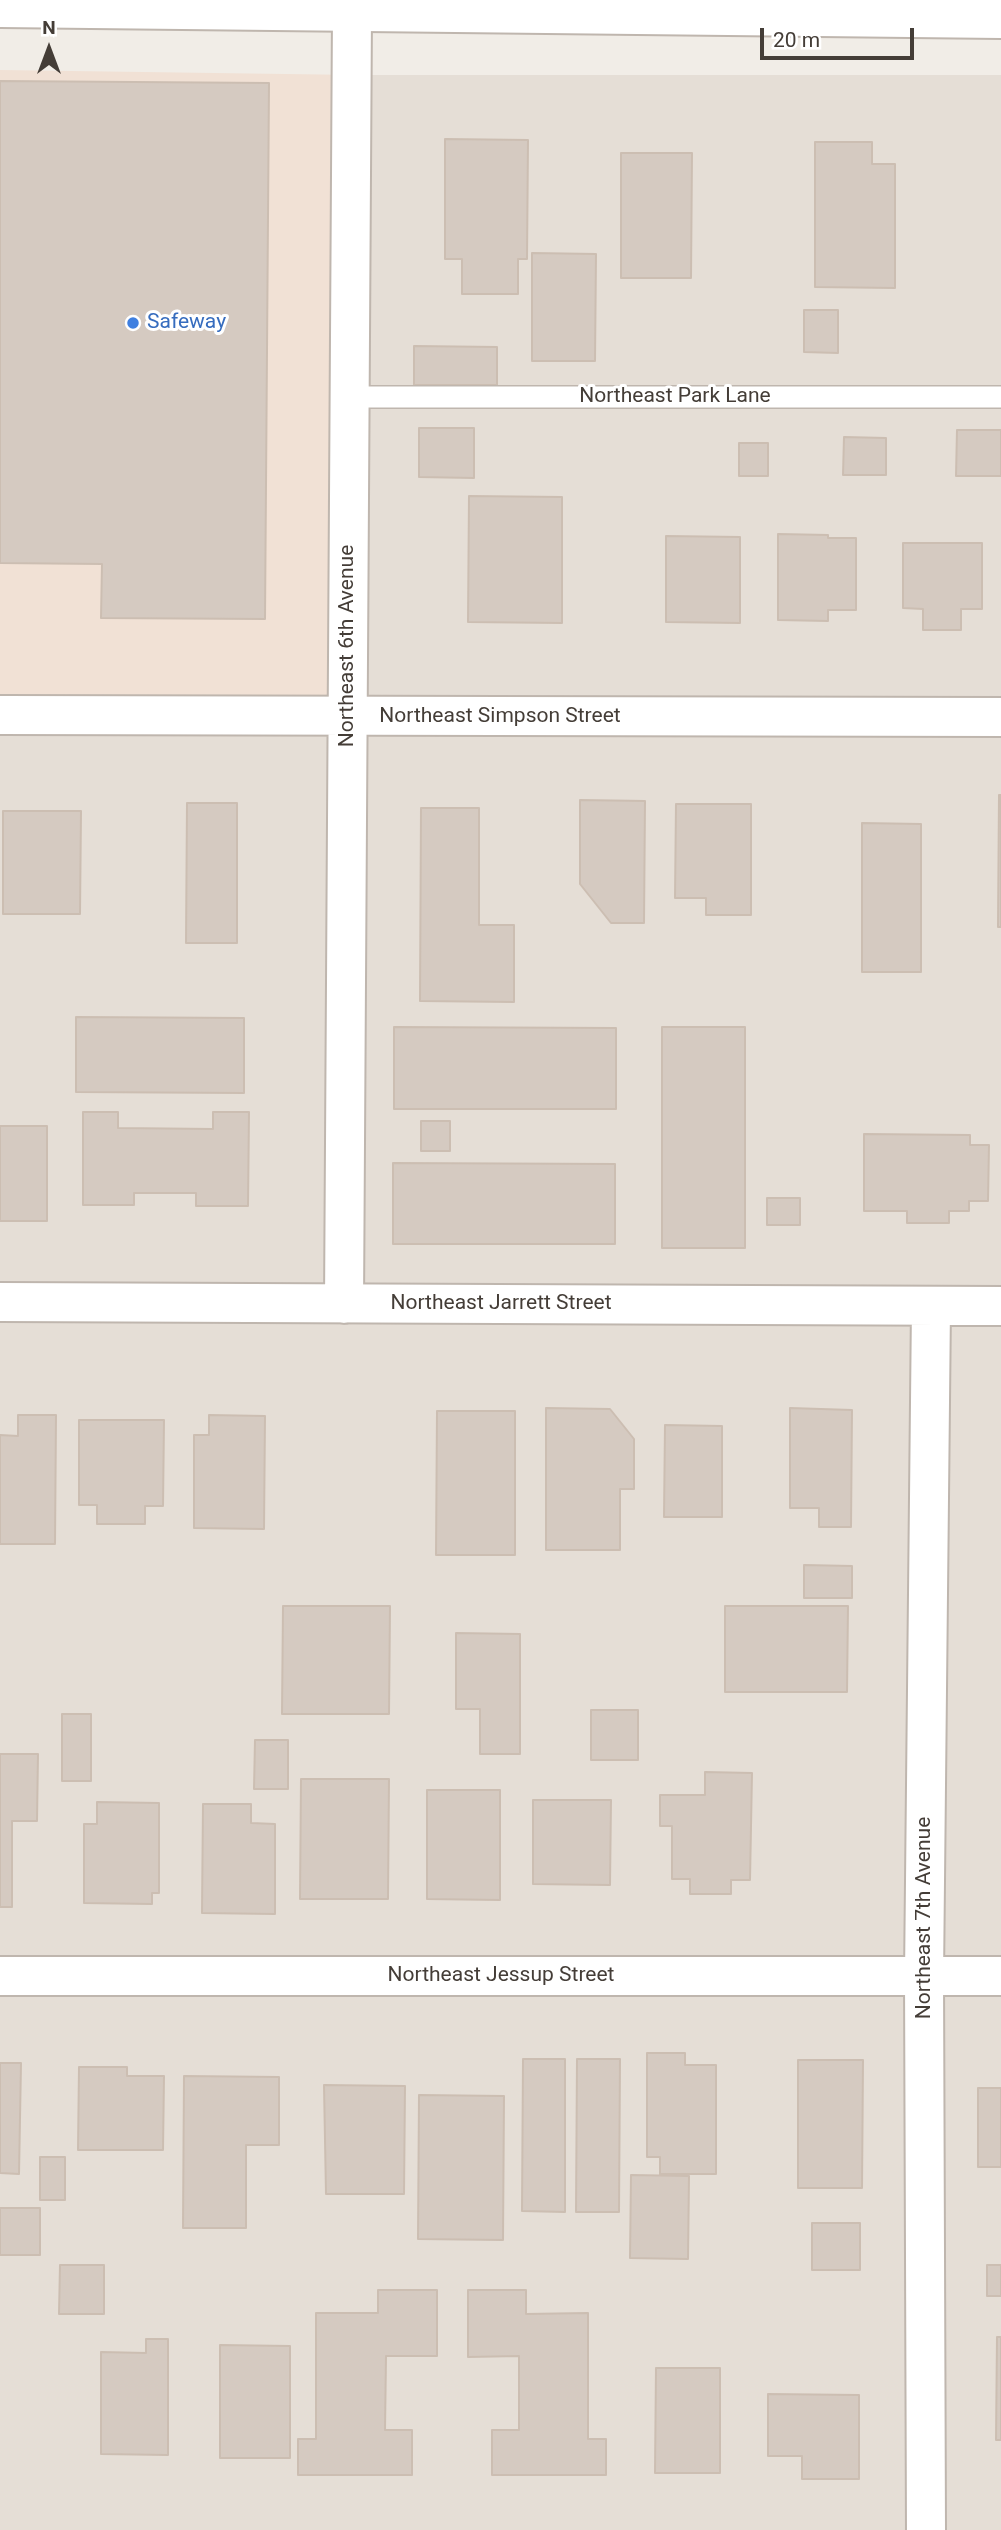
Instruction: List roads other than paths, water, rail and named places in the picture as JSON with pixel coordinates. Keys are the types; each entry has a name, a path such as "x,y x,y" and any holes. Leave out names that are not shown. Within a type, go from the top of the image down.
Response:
{"street":[{"path":"0,8 362,6 1001,19"},
{"name":"Northeast 6th Avenue","path":"344,1304 349,397 362,6"},
{"name":"Northeast Simpson Street","path":"0,715 1001,718"},
{"name":"Northeast Jarrett Street","path":"0,1302 1001,1306"},
{"name":"Northeast 7th Avenue","path":"926,2530 924,1976 931,1306"},
{"name":"Northeast Jessup Street","path":"0,1976 1001,1976"}],"lane":[{"name":"Northeast Park Lane","path":"349,397 1001,397"}],"place":[{"name":"Safeway","path":"133,323"}]}
